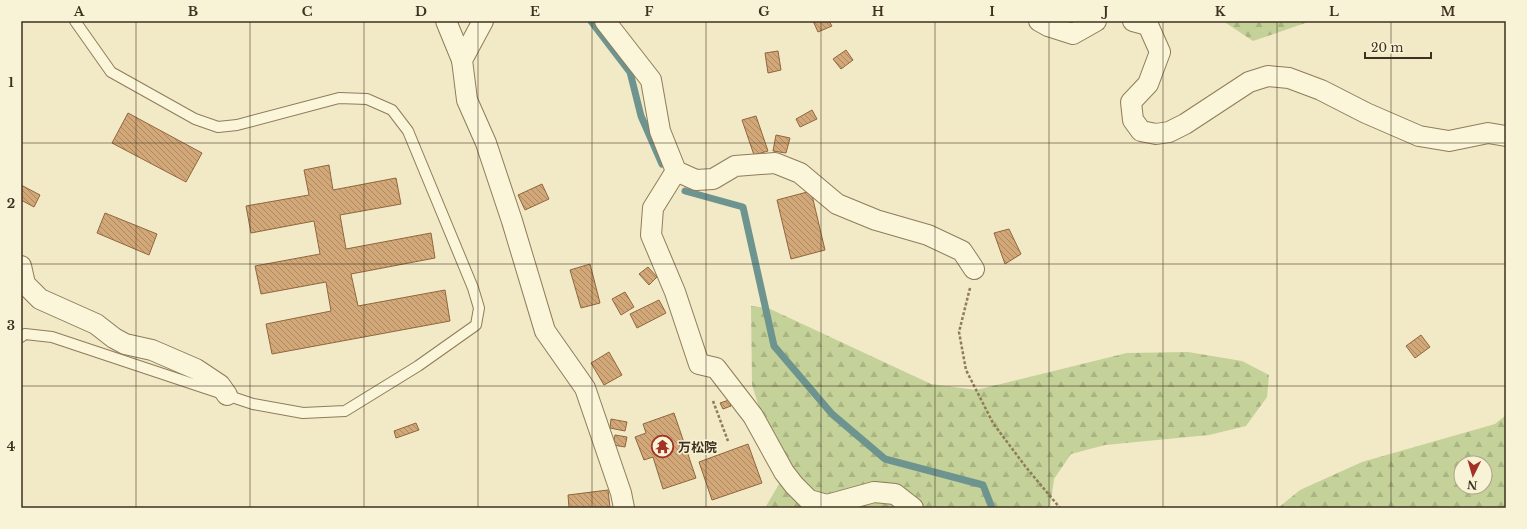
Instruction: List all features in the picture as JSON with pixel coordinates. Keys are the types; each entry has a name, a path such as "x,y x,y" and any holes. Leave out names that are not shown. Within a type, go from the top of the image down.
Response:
{"street":[{"path":"446,21 462,60 467,100 486,143 545,331 585,388 621,493 624,508"},
{"path":"462,60 483,21"},
{"path":"605,21 651,80 660,131 676,171 696,180 713,179 735,166 775,163 800,173 837,204 876,220 928,235 962,251 974,269"},
{"path":"1039,21 1048,26 1073,34 1096,21"},
{"path":"1133,21 1148,25 1160,52 1148,84 1131,102 1132,120 1141,130 1156,134 1169,132 1202,114 1249,82 1268,76 1289,78 1321,90 1366,113 1418,136 1449,141 1488,133 1506,136"},
{"path":"676,171 653,208 651,235 675,292 699,364 716,368 753,416 784,472 794,486 809,500 827,504 874,492 895,494 913,508"},
{"path":"21,266 25,284 40,299 96,324 114,338 125,344 152,350 196,369 220,385 227,395"}],"lane":[{"path":"21,337 25,334 52,337 253,404 303,414 345,411 418,366 476,325 479,308 473,288 408,131 392,110 367,100 339,98 237,125 218,127 195,119 111,72 75,21"}],"path":[{"path":"974,269 959,332 966,370 993,423 1025,466 1060,508"},
{"path":"712,399 728,442"}],"green space":[{"path":"1223,21 1311,21 1253,41"},
{"path":"751,306 768,308 931,384 976,390 1127,353 1188,352 1242,361 1269,375 1267,397 1246,426 1209,435 1105,445 1071,454 1054,479 1050,508 765,508 782,479 752,385"},
{"path":"1506,415 1506,508 1278,508 1300,490 1362,462 1495,424"}],"building":[{"path":"813,21 829,21 832,26 818,32"},
{"path":"846,50 853,60 841,69 833,59"},
{"path":"778,51 781,70 768,73 765,53"},
{"path":"812,110 817,119 800,127 796,119"},
{"path":"128,113 202,153 186,182 112,143"},
{"path":"756,116 768,151 754,155 742,120"},
{"path":"776,135 790,138 786,153 773,151"},
{"path":"329,165 333,190 396,178 401,204 340,215 346,249 431,233 435,258 351,274 358,306 445,290 450,321 272,354 266,324 331,311 326,282 261,294 255,266 320,254 314,221 251,233 246,206 309,195 304,170"},
{"path":"542,184 549,199 525,210 518,195"},
{"path":"21,185 40,195 34,207 21,200"},
{"path":"811,191 825,250 791,259 777,200"},
{"path":"105,213 157,234 149,255 97,233"},
{"path":"1009,229 1021,254 1005,264 994,233"},
{"path":"590,264 600,303 581,308 570,270"},
{"path":"648,267 657,277 649,285 639,274"},
{"path":"625,292 634,307 621,315 612,299"},
{"path":"659,300 666,313 637,328 630,314"},
{"path":"1421,335 1430,347 1415,358 1406,346"},
{"path":"609,352 622,375 604,385 591,363"},
{"path":"729,400 731,406 723,409 720,403"},
{"name":"万松院","path":"674,413 696,478 663,489 653,457 644,460 635,437 646,433 643,424"},
{"path":"611,419 627,422 625,431 610,428"},
{"path":"416,423 419,430 396,438 394,431"},
{"path":"615,435 627,437 625,447 613,445"},
{"name":"万松院","path":"748,444 762,483 712,500 699,462"},
{"path":"608,490 610,508 569,508 568,495"}],"waterway":[{"path":"591,21 630,72 641,116 662,164"},
{"path":"685,191 743,207 774,346 832,414 885,459 983,485 992,508"}],"place":[{"name":"万松院","path":"662,447"}]}
